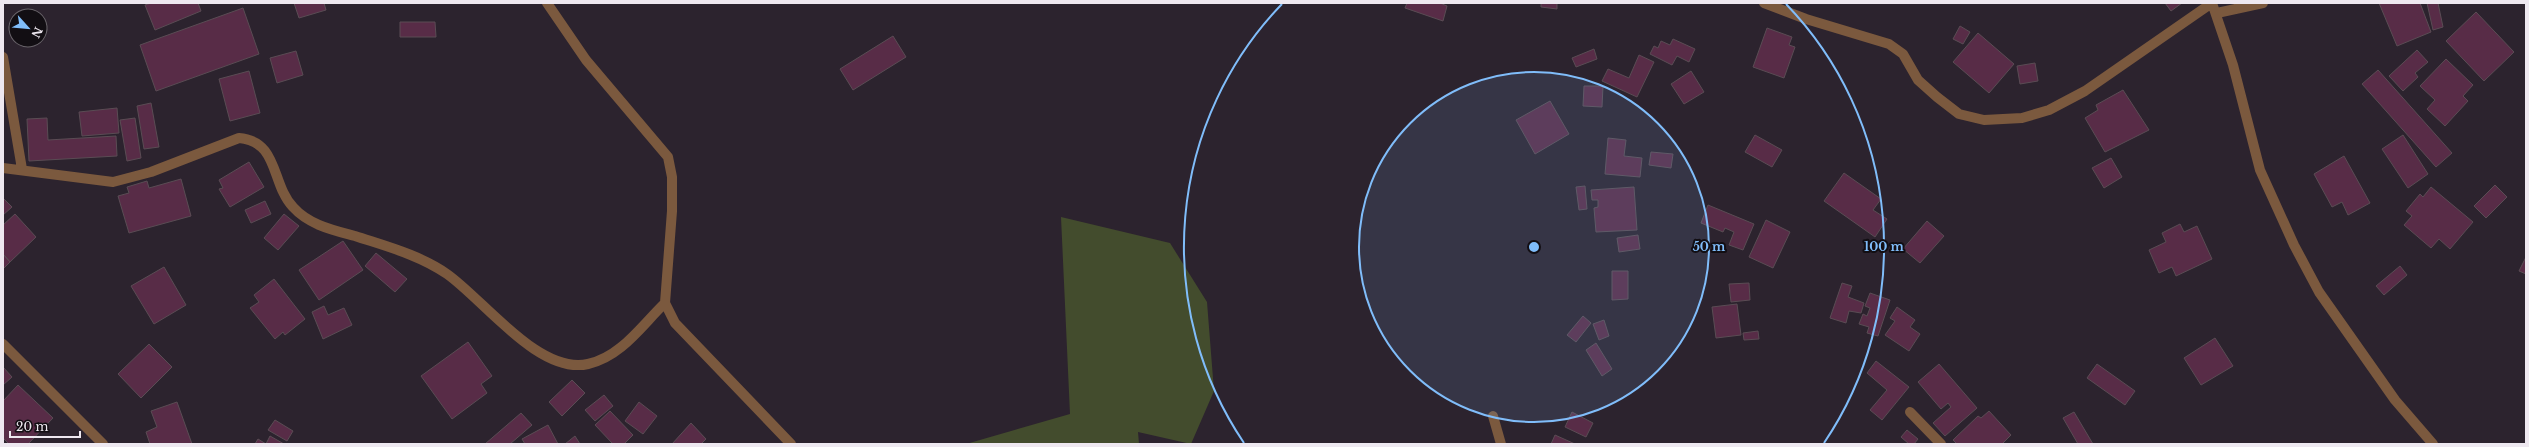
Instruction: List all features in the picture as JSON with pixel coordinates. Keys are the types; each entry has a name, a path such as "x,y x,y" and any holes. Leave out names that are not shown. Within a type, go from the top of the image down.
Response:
{"street":[{"path":"547,3 586,60 668,157 672,177 672,211 665,302 675,323 791,444"},
{"path":"1764,3 1806,20 1889,44 1903,54 1918,80 1959,114 1990,120 2022,118 2049,110 2085,91 2212,3 2260,170 2298,252 2319,292 2395,400 2433,444"},
{"path":"2216,13 2263,3"},
{"path":"3,57 22,169"},
{"path":"3,168 22,169 72,178 113,182 151,172 239,138 253,139 265,149 292,207 314,224 385,246 447,273 539,352 560,363 588,364 620,350 665,302"},
{"path":"3,344 103,444"},
{"path":"1910,412 1941,444"},
{"path":"1493,416 1501,444"}],"green space":[{"path":"1061,217 1170,243 1207,302 1214,391 1191,444 1138,432 1139,444 966,444 1070,414"}],"building":[{"path":"151,3 198,3 201,11 155,30 145,5"},
{"path":"294,3 324,3 326,10 299,18"},
{"path":"1407,3 1440,3 1447,6 1443,21 1405,8"},
{"path":"1541,3 1557,3 1557,9 1541,7"},
{"path":"2165,3 2182,3 2171,11"},
{"path":"2379,3 2420,3 2431,32 2397,46"},
{"path":"2427,3 2438,3 2443,27 2433,30"},
{"path":"243,8 259,54 156,91 140,45"},
{"path":"2476,12 2514,52 2484,81 2446,41"},
{"path":"400,22 435,22 436,37 400,37"},
{"path":"1960,26 1970,32 1963,44 1953,39"},
{"path":"1767,28 1792,37 1789,45 1795,47 1784,78 1753,67"},
{"path":"1978,33 2014,64 1989,93 1953,62"},
{"path":"893,36 906,57 853,90 840,69"},
{"path":"1673,39 1695,49 1689,62 1677,56 1672,65 1650,54 1654,46 1658,48 1661,41 1670,45"},
{"path":"1594,49 1597,59 1576,67 1572,58"},
{"path":"2417,50 2428,62 2415,73 2418,77 2403,91 2389,76"},
{"path":"296,51 303,75 277,83 270,58"},
{"path":"1639,55 1654,62 1637,97 1602,81 1608,69 1629,78"},
{"path":"2446,59 2473,85 2463,96 2468,101 2445,126 2427,109 2435,100 2420,86"},
{"path":"2035,63 2038,81 2020,84 2017,66"},
{"path":"2378,70 2452,153 2436,167 2362,84"},
{"path":"249,71 260,113 230,121 219,79"},
{"path":"1691,71 1704,92 1684,104 1671,84"},
{"path":"1584,86 1603,86 1602,107 1583,106"},
{"path":"2123,90 2149,130 2105,152 2085,118 2098,110 2096,105"},
{"path":"1550,101 1569,134 1535,154 1516,120"},
{"path":"151,103 159,147 144,149 137,106"},
{"path":"117,108 119,133 82,136 79,112"},
{"path":"47,118 48,140 116,136 117,156 29,161 27,119"},
{"path":"135,118 141,158 127,161 120,120"},
{"path":"1755,135 1782,150 1772,167 1745,152"},
{"path":"2403,135 2428,174 2408,188 2382,149"},
{"path":"1608,138 1626,140 1624,156 1642,158 1640,177 1605,174"},
{"path":"1651,152 1673,154 1671,168 1649,165"},
{"path":"2344,156 2370,203 2348,215 2342,202 2332,207 2314,174"},
{"path":"2111,158 2122,177 2104,188 2092,168"},
{"path":"249,162 264,187 230,207 219,189 223,188 219,180"},
{"path":"1844,173 1881,199 1873,210 1887,219 1875,237 1824,201"},
{"path":"181,179 191,216 129,233 118,196 129,193 127,187 147,181 149,188"},
{"path":"2495,185 2507,197 2486,218 2474,206"},
{"path":"1585,186 1587,209 1579,210 1576,187"},
{"path":"1634,187 1637,230 1596,232 1594,208 1598,207 1598,200 1592,200 1591,190"},
{"path":"2431,187 2473,222 2450,249 2439,239 2431,248 2404,225 2412,216 2406,211 2420,194 2423,197"},
{"path":"3,198 12,207 3,215"},
{"path":"265,201 271,214 251,223 245,210"},
{"path":"1708,205 1754,224 1743,250 1729,245 1734,232 1725,228 1723,232 1701,223"},
{"path":"15,214 36,237 10,262 3,254 3,225"},
{"path":"284,214 299,226 278,250 264,238"},
{"path":"1766,220 1790,232 1773,268 1749,257"},
{"path":"1927,221 1944,236 1920,263 1903,249"},
{"path":"2180,224 2184,232 2197,226 2212,259 2176,276 2172,267 2159,273 2149,250 2166,242 2162,233"},
{"path":"1638,235 1640,249 1619,252 1617,238"},
{"path":"343,241 363,270 319,300 299,270"},
{"path":"376,253 407,279 395,292 365,266"},
{"path":"3,254 10,262 3,269"},
{"path":"2526,257 2526,274 2519,271"},
{"path":"2400,266 2407,275 2384,295 2376,286"},
{"path":"164,267 186,305 154,324 131,286"},
{"path":"1612,271 1628,271 1628,299 1612,300"},
{"path":"274,279 305,319 285,335 283,332 275,339 250,308 259,302 254,295"},
{"path":"1749,283 1750,300 1731,302 1729,284"},
{"path":"1842,283 1852,286 1848,297 1864,303 1861,313 1849,311 1846,323 1830,318"},
{"path":"1870,293 1890,300 1878,336 1867,333 1869,327 1859,324 1863,314 1867,316 1870,308 1865,306"},
{"path":"1737,304 1741,335 1716,338 1712,307"},
{"path":"324,306 328,315 344,308 352,325 323,339 312,312"},
{"path":"1897,307 1915,320 1910,327 1920,334 1909,351 1885,335 1895,321 1890,318"},
{"path":"1583,316 1591,323 1576,342 1567,335"},
{"path":"1604,320 1609,336 1599,340 1593,324"},
{"path":"1758,331 1759,339 1744,340 1743,333"},
{"path":"2215,338 2233,366 2201,385 2184,358"},
{"path":"468,342 492,376 481,384 487,393 452,419 421,376"},
{"path":"1596,343 1612,369 1602,376 1586,350"},
{"path":"149,344 172,367 141,398 118,374"},
{"path":"1876,361 1909,387 1882,420 1870,410 1887,390 1867,373"},
{"path":"1939,364 1977,408 1945,436 1933,423 1951,407 1948,403 1941,409 1918,382"},
{"path":"2097,364 2135,391 2125,405 2087,378"},
{"path":"3,367 12,377 3,385"},
{"path":"572,380 585,393 562,416 549,402"},
{"path":"18,385 53,418 28,444 9,444 3,438 3,401"},
{"path":"604,395 613,406 595,421 585,410"},
{"path":"177,402 192,444 150,444 146,432 157,427 151,411"},
{"path":"639,402 657,416 643,434 625,421"},
{"path":"610,411 633,435 624,444 613,444 595,425"},
{"path":"1989,411 2011,435 2002,444 1957,444 1953,440 1978,416 1981,418"},
{"path":"1572,412 1593,423 1586,437 1565,427"},
{"path":"2074,412 2093,444 2078,444 2063,418"},
{"path":"521,413 532,425 510,444 485,444"},
{"path":"275,420 293,431 287,441 268,430"},
{"path":"691,423 706,439 701,444 672,444"},
{"path":"548,425 558,444 525,444 522,439"},
{"path":"1907,430 1918,439 1914,444 1909,444 1901,437"},
{"path":"1555,435 1575,444 1551,444"},
{"path":"270,436 284,444 266,444"},
{"path":"575,436 580,444 565,444"},
{"path":"258,439 266,444 255,444"}]}
